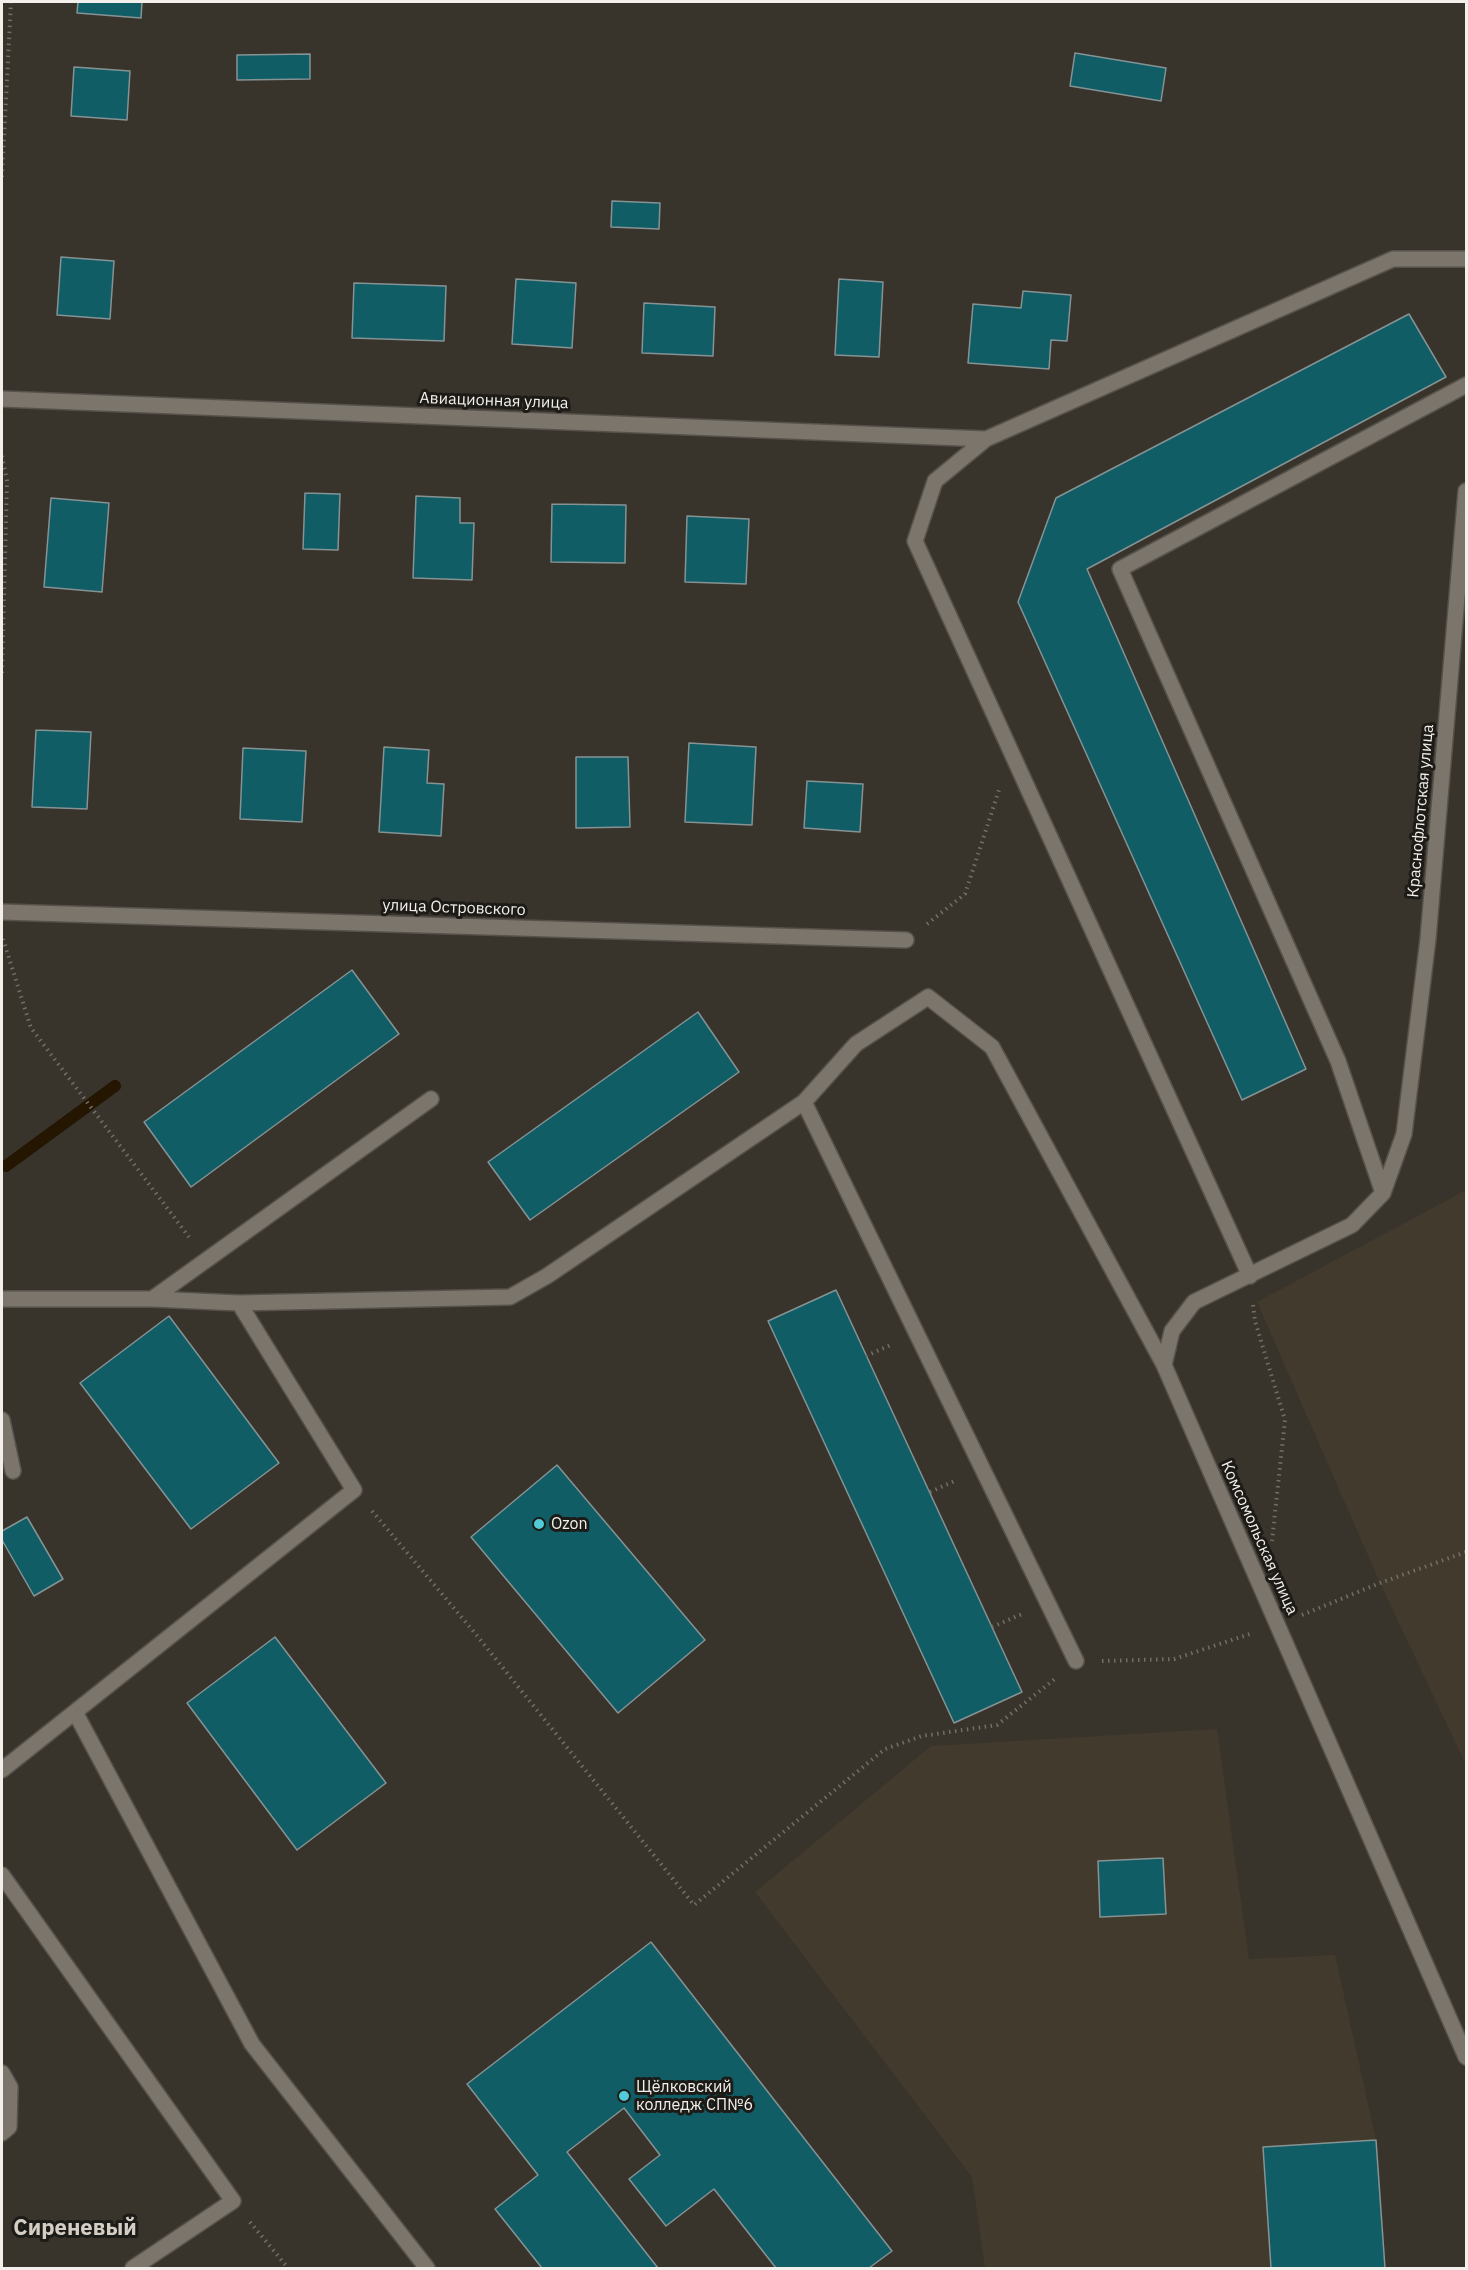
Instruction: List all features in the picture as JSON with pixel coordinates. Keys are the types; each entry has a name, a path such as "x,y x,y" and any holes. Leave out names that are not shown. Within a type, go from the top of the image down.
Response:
{"street":[{"path":"1250,1276 915,542 935,481 986,439 1393,259 1467,259"},
{"path":"1164,1365 1172,1331 1194,1302 1352,1225 1383,1193 1338,1061 1120,569 1467,385"},
{"name":"Авиационная улица","path":"2,399 986,439"},
{"name":"Краснофлотская улица","path":"1383,1193 1404,1134 1428,939 1467,491"},
{"name":"улица Островского","path":"2,912 906,940"},
{"name":"Комсомольская улица","path":"804,1102 856,1044 928,997 992,1047 1164,1365 1467,2057"},
{"path":"152,1299 431,1100"},
{"path":"2,1299 152,1299 239,1303 510,1298 547,1276 804,1102 1076,1661"},
{"path":"2,1770 354,1490 239,1303"},
{"path":"2,1420 13,1471"},
{"path":"75,1712 252,2044 428,2268"},
{"path":"2,1875 232,2201 134,2268"},
{"path":"2,2073 10,2087 9,2127 2,2133"}],"path":[{"path":"2,177 11,2"},
{"path":"2,456 7,481 2,675"},
{"path":"906,940 965,894 1011,752"},
{"path":"2,933 31,1028 207,1260"},
{"path":"1250,1276 1255,1321 1285,1420 1272,1542"},
{"path":"354,1490 474,1632 694,1905 885,1749 922,1736 997,1725 1076,1661 1174,1659 1253,1633"},
{"path":"1296,1618 1380,1583 1467,1552"},
{"path":"232,2201 288,2268"}],"shaded area":[{"path":"1466,1190 1466,1765 1380,1583 1257,1302"},
{"path":"1217,1729 1249,1959 1335,1955 1376,2140 1385,2268 985,2268 972,2177 755,1892 931,1746"}],"building":[{"path":"78,2 142,2 141,18 77,13"},
{"path":"1075,53 1166,68 1161,101 1070,86"},
{"path":"310,54 310,79 237,80 237,55"},
{"path":"74,67 130,71 127,120 71,116"},
{"path":"612,201 660,203 659,229 611,227"},
{"path":"61,257 114,261 110,319 57,315"},
{"path":"516,279 576,283 572,348 512,344"},
{"path":"839,279 883,282 879,357 835,355"},
{"path":"354,283 446,286 444,341 352,338"},
{"path":"1023,291 1071,295 1067,341 1051,340 1049,369 968,363 973,304 1021,308"},
{"path":"644,303 715,307 713,356 642,353"},
{"path":"1409,314 1446,377 1087,569 1306,1069 1242,1100 1018,602 1056,498"},
{"path":"305,493 340,494 338,550 303,549"},
{"path":"416,496 460,498 460,523 474,523 472,580 413,578"},
{"path":"51,498 109,503 102,592 44,587"},
{"path":"552,504 626,505 625,563 551,562"},
{"path":"687,516 749,519 746,584 685,582"},
{"path":"36,730 91,732 87,809 32,807"},
{"path":"689,743 756,747 752,825 685,822"},
{"path":"384,747 429,750 427,783 444,784 441,836 379,832"},
{"path":"243,748 306,751 302,822 240,819"},
{"path":"576,757 628,757 630,827 576,828"},
{"path":"807,781 863,784 860,832 804,828"},
{"path":"352,970 399,1034 191,1187 144,1122"},
{"path":"698,1012 739,1072 530,1220 488,1162"},
{"path":"836,1290 1022,1692 954,1723 768,1321"},
{"path":"169,1316 279,1463 191,1529 80,1383"},
{"path":"557,1465 705,1640 618,1713 471,1537"},
{"path":"27,1517 63,1579 34,1596 2,1540 2,1531"},
{"path":"275,1637 386,1783 297,1850 187,1703"},
{"path":"1163,1858 1166,1914 1100,1917 1098,1861"},
{"name":"Щёлковский колледж СП№6","path":"651,1942 892,2251 869,2268 776,2268 714,2189 666,2226 629,2179 660,2155 624,2108 567,2152 658,2268 542,2268 495,2209 538,2175 467,2084"},
{"path":"1376,2140 1385,2268 1271,2268 1263,2147"}],"waterway":[{"path":"6,1166 115,1086"}],"place":[{"name":"Ozon","path":"539,1524"},
{"name":"Щёлковский колледж СП№6","path":"624,2096"}],"district":[{"name":"Сиреневый","path":"75,2229"}]}
